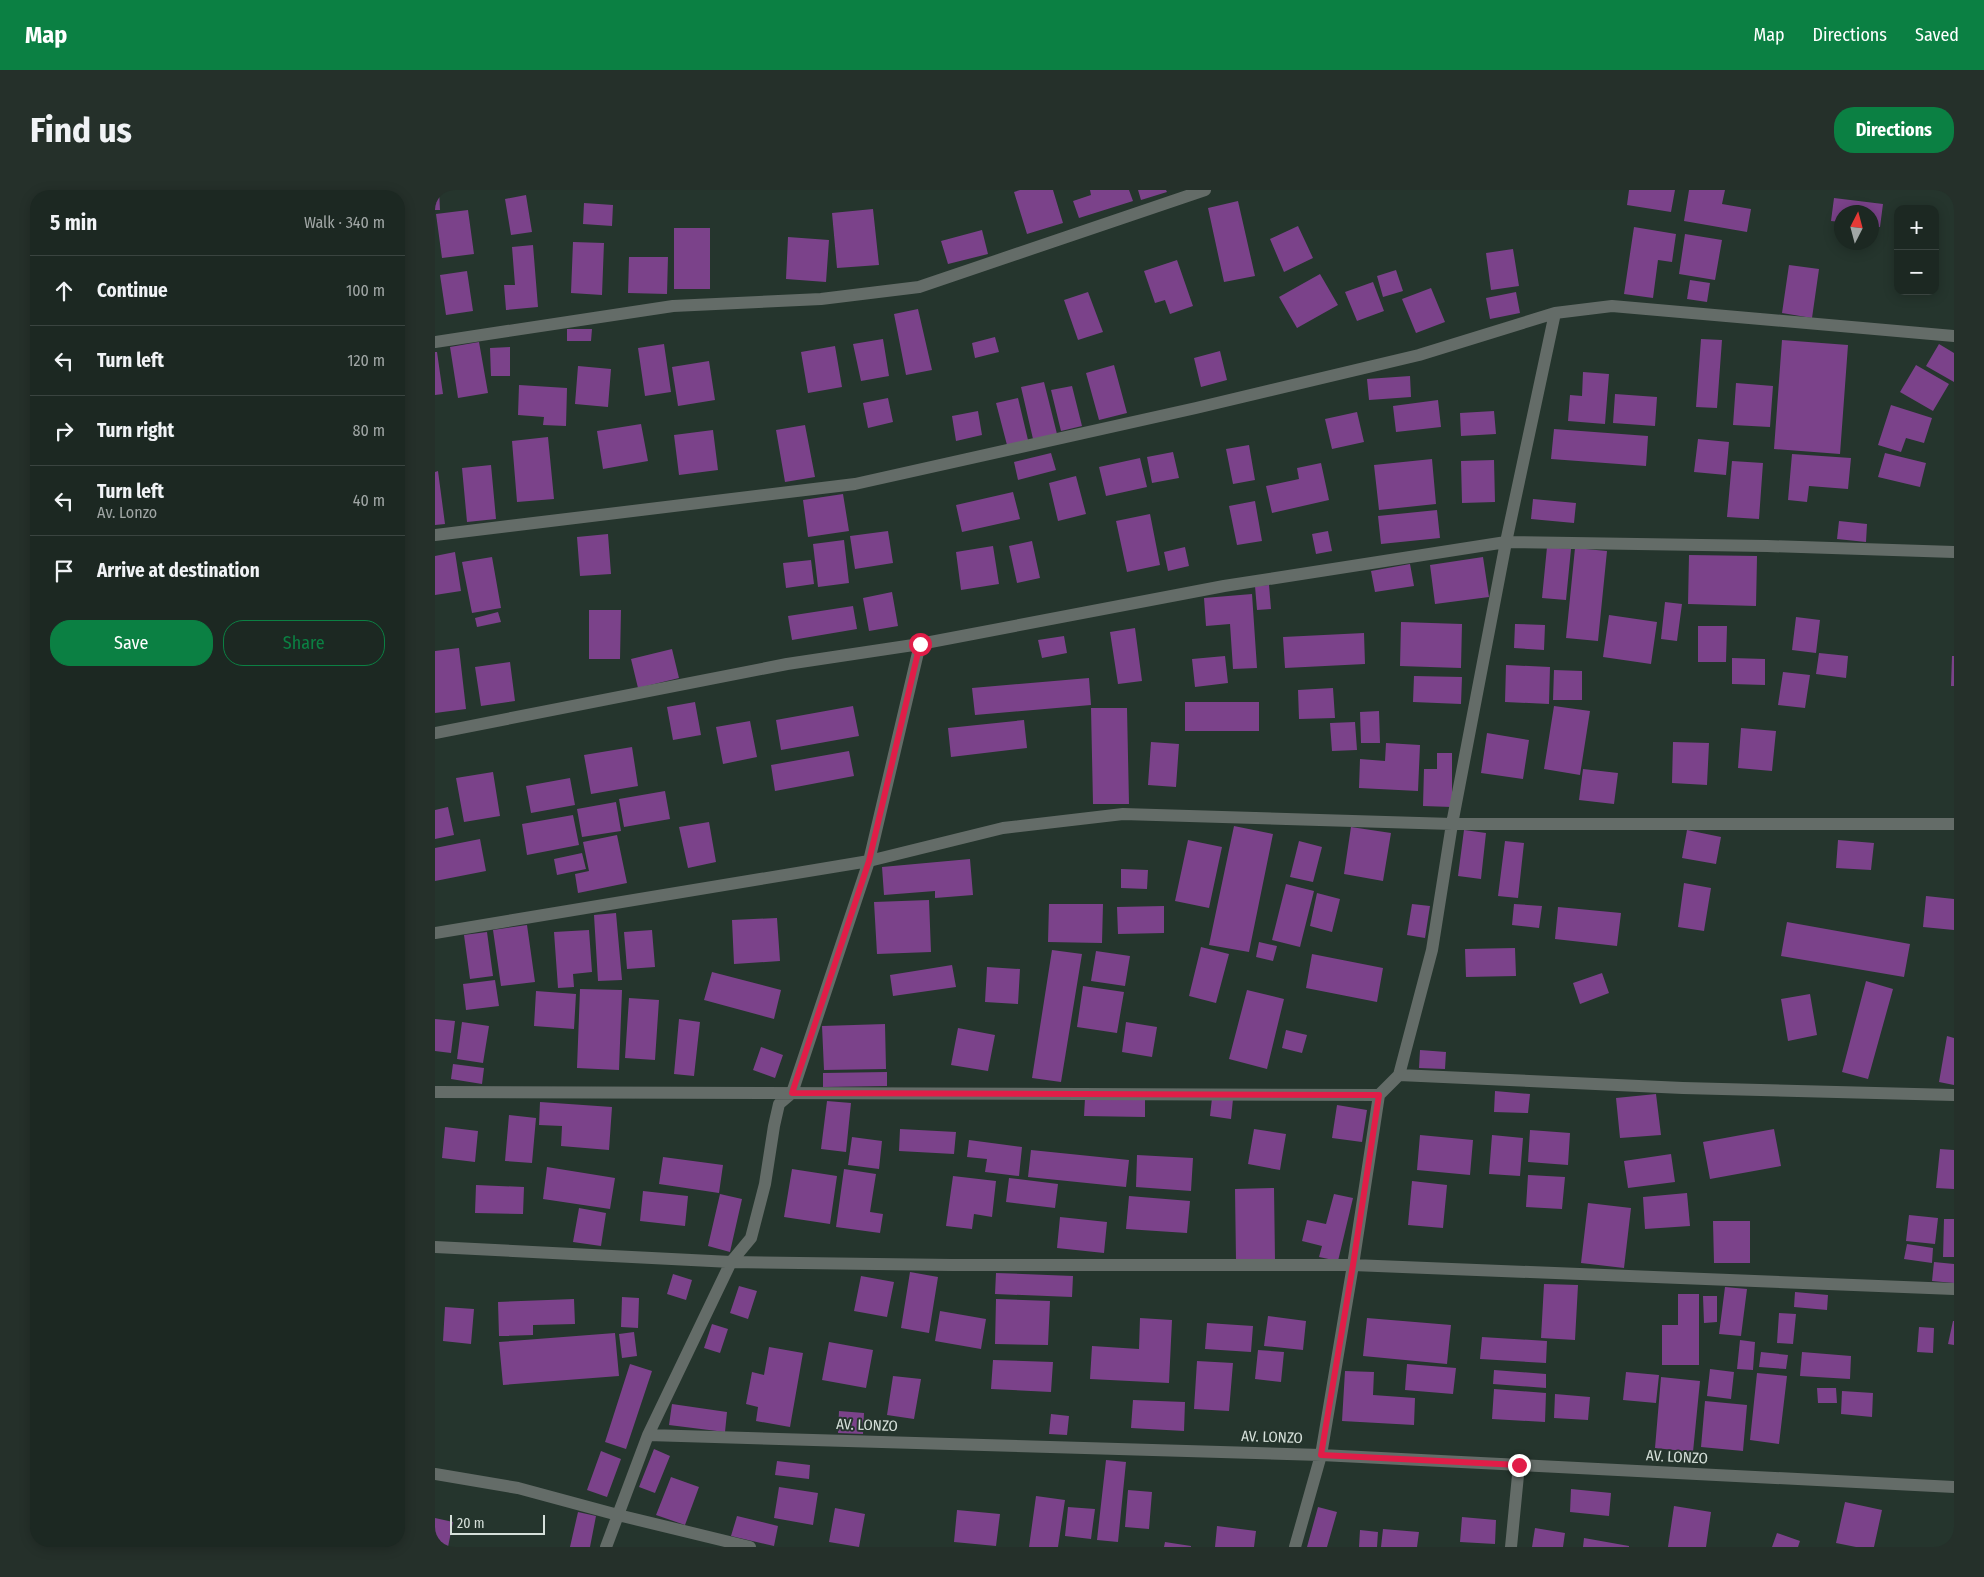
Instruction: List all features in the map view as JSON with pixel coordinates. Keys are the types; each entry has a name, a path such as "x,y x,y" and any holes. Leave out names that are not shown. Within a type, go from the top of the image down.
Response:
{"street":[{"path":"435,342 673,306 821,299 919,287 1205,190"},
{"path":"435,535 855,484 1196,408 1409,357 1555,313 1612,306 1954,336"},
{"path":"1295,1547 1321,1455 1379,1095 1399,1074 1433,950 1453,824 1506,542 1555,313"},
{"path":"435,733 787,664 920,644 1224,586 1506,542 1767,546 1954,552"},
{"path":"606,1547 648,1435 731,1262 751,1238 765,1184 779,1104 792,1093 869,861 920,644"},
{"path":"435,933 869,861 1003,828 1123,814 1453,824 1954,824"},
{"path":"1399,1074 1683,1088 1954,1095"},
{"path":"435,1092 1379,1095"},
{"path":"435,1247 731,1262 952,1265 1353,1265 1954,1289"},
{"name":"AV. LONZO","path":"648,1435 1321,1455 1954,1487"},
{"path":"1511,1547 1519,1465"},
{"path":"435,1474 519,1488 618,1515 750,1547"}],"building":[{"path":"435,190 439,190 440,210 435,210"},
{"path":"1020,190 1053,190 1063,223 1027,234 1014,192"},
{"path":"1090,190 1129,190 1133,201 1079,218 1073,201 1091,195"},
{"path":"1138,190 1166,190 1167,192 1141,200"},
{"path":"1629,190 1675,190 1671,212 1627,205"},
{"path":"1689,190 1725,190 1722,204 1751,209 1747,232 1684,221"},
{"path":"526,195 532,232 511,235 505,199"},
{"path":"1834,198 1883,204 1880,227 1879,205 1834,205 1834,221 1831,221"},
{"path":"1238,201 1255,276 1224,282 1208,208"},
{"path":"584,203 613,205 612,226 583,224"},
{"path":"873,209 879,265 837,268 832,213"},
{"path":"468,210 474,254 442,258 436,214"},
{"path":"1298,226 1313,258 1284,272 1270,239"},
{"path":"1634,227 1676,234 1672,262 1658,260 1653,298 1624,294"},
{"path":"674,228 710,228 710,289 674,289"},
{"path":"982,230 988,254 948,264 941,241"},
{"path":"1685,234 1722,240 1715,280 1679,274"},
{"path":"788,237 829,240 826,282 786,279"},
{"path":"573,242 604,243 602,295 571,293"},
{"path":"533,245 538,307 506,310 504,285 515,285 512,247"},
{"path":"1513,249 1519,286 1491,290 1486,253"},
{"path":"629,257 668,257 667,294 628,293"},
{"path":"1177,260 1193,306 1170,314 1165,300 1155,303 1144,271"},
{"path":"1789,265 1819,269 1812,318 1782,313"},
{"path":"1396,270 1403,291 1383,297 1377,276"},
{"path":"467,271 473,311 446,315 440,275"},
{"path":"1320,274 1338,305 1297,328 1279,297"},
{"path":"1690,280 1710,283 1707,302 1687,299"},
{"path":"1373,282 1384,311 1357,321 1345,292"},
{"path":"1431,288 1445,322 1416,333 1402,299"},
{"path":"1088,292 1103,332 1078,340 1064,300"},
{"path":"1516,292 1520,313 1490,319 1486,298"},
{"path":"918,309 932,370 906,375 894,314"},
{"path":"567,329 592,329 591,341 567,341"},
{"path":"995,337 999,352 975,358 972,343"},
{"path":"883,339 889,376 861,381 853,344"},
{"path":"1701,339 1722,340 1717,408 1696,407"},
{"path":"1782,340 1848,345 1840,454 1774,449"},
{"path":"479,342 488,393 458,398 450,347"},
{"path":"664,344 671,392 645,396 638,348"},
{"path":"1939,344 1954,353 1954,382 1926,366"},
{"path":"835,346 842,387 808,393 801,352"},
{"path":"510,347 510,376 491,376 490,348"},
{"path":"1220,351 1227,380 1201,387 1194,358"},
{"path":"435,352 437,352 443,394 435,395"},
{"path":"709,361 715,400 678,406 672,367"},
{"path":"1114,365 1127,413 1099,420 1086,373"},
{"path":"1916,365 1949,384 1933,411 1900,392"},
{"path":"578,366 611,369 608,407 575,404"},
{"path":"1583,372 1609,374 1605,424 1568,421 1570,395 1582,396"},
{"path":"1410,376 1411,397 1369,400 1367,379"},
{"path":"1044,382 1057,434 1033,439 1021,387"},
{"path":"1736,383 1773,386 1770,427 1733,425"},
{"path":"519,385 567,388 566,426 543,425 544,417 518,415"},
{"path":"1072,386 1082,426 1061,431 1051,390"},
{"path":"1615,394 1657,397 1655,426 1613,423"},
{"path":"888,398 893,422 868,428 863,403"},
{"path":"1018,398 1028,440 1007,445 996,403"},
{"path":"1438,400 1441,427 1396,432 1393,406"},
{"path":"1891,405 1932,418 1924,443 1906,438 1901,452 1878,445"},
{"path":"978,411 982,435 956,441 952,416"},
{"path":"1494,411 1496,434 1461,436 1460,413"},
{"path":"1357,412 1364,442 1332,449 1325,419"},
{"path":"641,424 648,461 603,469 597,431"},
{"path":"805,425 815,477 785,482 776,430"},
{"path":"1554,429 1648,436 1646,466 1551,459"},
{"path":"713,430 718,470 679,475 674,435"},
{"path":"548,437 554,499 517,502 512,441"},
{"path":"1698,439 1729,442 1726,475 1694,472"},
{"path":"1249,445 1255,480 1233,484 1226,449"},
{"path":"1173,452 1179,478 1152,483 1147,457"},
{"path":"1051,453 1056,470 1018,480 1014,462"},
{"path":"1885,453 1926,463 1920,487 1878,477"},
{"path":"1792,454 1851,458 1848,489 1809,486 1807,502 1788,500"},
{"path":"1140,458 1147,487 1106,496 1099,467"},
{"path":"1432,459 1436,504 1379,510 1374,465"},
{"path":"1494,460 1495,502 1462,503 1461,461"},
{"path":"1732,461 1763,463 1759,519 1727,517"},
{"path":"1321,463 1329,500 1272,513 1266,486 1299,479 1297,468"},
{"path":"491,465 496,519 467,522 462,468"},
{"path":"438,471 445,524 435,525 435,472"},
{"path":"1076,476 1086,514 1058,521 1049,483"},
{"path":"1013,492 1020,519 962,532 956,505"},
{"path":"843,494 849,531 808,537 803,500"},
{"path":"1533,499 1576,503 1574,523 1531,519"},
{"path":"1255,501 1262,541 1237,545 1229,506"},
{"path":"1437,510 1440,538 1381,544 1378,516"},
{"path":"1150,514 1160,565 1127,572 1116,521"},
{"path":"1839,521 1867,524 1866,542 1837,539"},
{"path":"888,531 893,563 855,569 850,536"},
{"path":"1328,531 1332,551 1316,554 1312,534"},
{"path":"608,534 611,574 580,576 577,537"},
{"path":"844,540 849,583 818,587 813,544"},
{"path":"1032,541 1040,578 1017,583 1009,546"},
{"path":"993,546 999,584 961,590 956,552"},
{"path":"1185,547 1189,566 1168,571 1164,552"},
{"path":"1547,547 1571,549 1566,600 1542,598"},
{"path":"1575,548 1607,551 1598,641 1566,638"},
{"path":"455,552 461,591 435,595 435,556"},
{"path":"1689,555 1757,556 1756,606 1688,604"},
{"path":"492,557 501,608 472,613 462,562"},
{"path":"1483,557 1489,597 1435,604 1430,565"},
{"path":"811,560 814,584 786,588 783,563"},
{"path":"1410,564 1414,586 1375,592 1371,571"},
{"path":"1269,585 1271,609 1257,610 1255,586"},
{"path":"892,592 898,626 869,631 863,598"},
{"path":"1252,594 1257,668 1233,669 1230,624 1206,626 1204,598"},
{"path":"1665,602 1682,604 1677,641 1661,639"},
{"path":"853,606 857,629 792,640 788,616"},
{"path":"589,610 621,610 620,659 589,659"},
{"path":"498,612 501,622 477,627 475,618"},
{"path":"1609,615 1657,622 1651,664 1603,657"},
{"path":"1796,617 1820,620 1816,653 1792,650"},
{"path":"1401,622 1462,624 1461,668 1400,666"},
{"path":"1515,624 1545,625 1544,650 1514,648"},
{"path":"1698,626 1727,626 1726,662 1698,662"},
{"path":"1135,628 1142,681 1118,684 1110,632"},
{"path":"1364,633 1365,664 1285,668 1283,637"},
{"path":"1064,636 1067,653 1042,658 1038,640"},
{"path":"459,648 466,709 435,713 435,651"},
{"path":"672,649 679,678 638,688 631,659"},
{"path":"1819,653 1848,656 1846,678 1816,674"},
{"path":"1225,656 1228,683 1195,687 1192,659"},
{"path":"1952,656 1954,656 1954,686 1951,686"},
{"path":"1732,658 1765,659 1765,685 1732,684"},
{"path":"510,662 515,701 481,706 475,667"},
{"path":"1506,665 1550,667 1549,704 1505,702"},
{"path":"1554,670 1582,671 1582,700 1553,700"},
{"path":"1783,672 1810,675 1805,708 1778,705"},
{"path":"1414,676 1462,677 1461,704 1413,702"},
{"path":"1089,678 1091,705 975,715 972,688"},
{"path":"1333,688 1335,718 1299,719 1298,690"},
{"path":"695,702 701,735 673,740 667,707"},
{"path":"1185,702 1259,702 1259,731 1185,731"},
{"path":"853,706 859,736 781,750 776,720"},
{"path":"1554,706 1590,711 1580,775 1544,769"},
{"path":"1091,708 1127,708 1129,804 1093,804"},
{"path":"1379,711 1380,743 1361,743 1360,712"},
{"path":"1024,720 1027,748 951,757 948,728"},
{"path":"750,721 757,757 723,764 716,727"},
{"path":"1355,722 1357,750 1332,751 1330,723"},
{"path":"1741,728 1776,731 1772,771 1738,768"},
{"path":"1487,733 1529,740 1523,779 1481,773"},
{"path":"1151,742 1179,744 1176,787 1148,785"},
{"path":"1673,742 1709,743 1707,785 1672,783"},
{"path":"1386,743 1420,745 1418,791 1359,788 1360,759 1385,761"},
{"path":"632,747 638,786 591,794 584,755"},
{"path":"849,751 854,776 775,791 771,765"},
{"path":"1437,753 1452,753 1452,807 1423,806 1424,769 1437,769"},
{"path":"1583,769 1618,773 1614,804 1579,800"},
{"path":"493,772 500,816 464,822 456,778"},
{"path":"570,778 575,805 531,813 526,786"},
{"path":"665,791 670,819 624,827 619,799"},
{"path":"616,802 621,831 582,837 577,809"},
{"path":"448,807 454,835 435,839 435,810"},
{"path":"573,815 579,845 527,855 522,824"},
{"path":"709,822 716,862 688,868 679,827"},
{"path":"1234,826 1273,834 1249,952 1209,945"},
{"path":"1351,827 1391,833 1383,881 1344,874"},
{"path":"1464,830 1486,833 1481,879 1458,876"},
{"path":"1687,830 1721,837 1716,864 1682,858"},
{"path":"617,835 627,883 578,893 575,874 589,871 583,842"},
{"path":"480,839 486,871 435,881 435,848"},
{"path":"1188,840 1222,847 1209,908 1175,901"},
{"path":"1838,840 1874,843 1871,870 1836,868"},
{"path":"1299,841 1322,847 1313,882 1290,877"},
{"path":"1505,841 1524,843 1518,898 1498,896"},
{"path":"582,853 586,869 557,875 554,859"},
{"path":"970,859 973,895 935,898 935,891 884,895 882,867"},
{"path":"1121,869 1148,870 1147,889 1121,888"},
{"path":"1684,883 1711,888 1704,931 1678,927"},
{"path":"1286,884 1314,891 1300,947 1272,940"},
{"path":"1317,893 1340,899 1332,932 1310,926"},
{"path":"1926,896 1954,899 1954,930 1923,927"},
{"path":"929,900 931,952 877,954 874,902"},
{"path":"1049,904 1103,904 1102,943 1048,942"},
{"path":"1412,904 1430,906 1425,938 1407,935"},
{"path":"1514,904 1542,906 1539,928 1512,925"},
{"path":"1164,906 1164,933 1118,934 1117,907"},
{"path":"1558,907 1621,913 1617,946 1555,939"},
{"path":"616,913 622,980 598,981 594,915"},
{"path":"777,918 780,961 734,964 732,920"},
{"path":"1787,922 1910,944 1904,977 1781,956"},
{"path":"527,925 535,982 501,986 493,930"},
{"path":"589,930 592,972 573,974 574,987 558,988 554,932"},
{"path":"652,930 655,967 627,969 624,932"},
{"path":"487,932 493,976 470,979 464,935"},
{"path":"1259,942 1277,946 1273,961 1256,957"},
{"path":"1201,947 1229,954 1216,1003 1189,996"},
{"path":"1515,948 1516,976 1466,977 1465,949"},
{"path":"1052,950 1082,954 1061,1082 1032,1078"},
{"path":"1096,951 1130,956 1125,986 1091,981"},
{"path":"1312,954 1383,968 1377,1002 1306,988"},
{"path":"952,965 956,987 893,996 890,975"},
{"path":"987,967 1020,969 1018,1004 985,1002"},
{"path":"712,972 781,990 774,1019 704,1000"},
{"path":"1602,973 1609,993 1580,1004 1573,983"},
{"path":"495,980 499,1006 466,1010 463,984"},
{"path":"1866,981 1893,989 1868,1079 1842,1072"},
{"path":"1083,986 1124,992 1117,1033 1077,1027"},
{"path":"580,989 622,990 619,1070 577,1068"},
{"path":"1247,990 1284,999 1267,1069 1229,1059"},
{"path":"536,991 576,994 574,1029 534,1026"},
{"path":"1810,994 1817,1035 1788,1041 1781,999"},
{"path":"629,998 659,1000 655,1060 625,1058"},
{"path":"435,1019 455,1021 451,1053 435,1051"},
{"path":"679,1019 700,1022 694,1076 674,1074"},
{"path":"462,1022 489,1026 483,1063 457,1059"},
{"path":"1126,1022 1157,1027 1152,1057 1122,1052"},
{"path":"885,1024 886,1069 824,1070 822,1026"},
{"path":"958,1028 995,1035 988,1071 951,1065"},
{"path":"1286,1030 1307,1035 1302,1053 1282,1048"},
{"path":"1947,1036 1954,1038 1954,1085 1939,1082"},
{"path":"761,1047 783,1055 775,1078 753,1070"},
{"path":"1420,1050 1446,1052 1445,1069 1419,1068"},
{"path":"453,1064 484,1068 482,1084 451,1079"},
{"path":"887,1072 887,1086 823,1087 823,1073"},
{"path":"1495,1091 1530,1094 1528,1113 1494,1112"},
{"path":"1656,1094 1661,1135 1620,1138 1616,1098"},
{"path":"1085,1098 1145,1099 1145,1117 1084,1116"},
{"path":"1212,1098 1233,1099 1231,1119 1210,1116"},
{"path":"827,1101 851,1103 846,1152 821,1149"},
{"path":"540,1102 612,1107 609,1150 561,1146 562,1126 539,1125"},
{"path":"1337,1105 1367,1110 1362,1142 1332,1138"},
{"path":"509,1115 536,1118 532,1163 505,1161"},
{"path":"445,1127 478,1131 475,1162 442,1158"},
{"path":"900,1129 956,1132 954,1154 899,1151"},
{"path":"1254,1129 1286,1134 1280,1170 1248,1164"},
{"path":"1774,1129 1781,1166 1710,1179 1703,1142"},
{"path":"1530,1130 1570,1133 1568,1165 1528,1162"},
{"path":"1420,1135 1473,1140 1470,1175 1417,1170"},
{"path":"1492,1135 1523,1138 1520,1176 1489,1174"},
{"path":"852,1137 882,1141 879,1169 848,1165"},
{"path":"969,1140 1022,1147 1019,1176 985,1172 987,1159 967,1157"},
{"path":"1940,1149 1954,1150 1954,1189 1936,1188"},
{"path":"1031,1150 1129,1160 1126,1187 1028,1177"},
{"path":"1671,1154 1675,1182 1628,1188 1624,1161"},
{"path":"1137,1155 1193,1158 1191,1191 1136,1187"},
{"path":"663,1157 723,1165 719,1193 659,1184"},
{"path":"547,1167 615,1178 610,1209 543,1199"},
{"path":"792,1169 837,1176 830,1224 784,1217"},
{"path":"844,1169 876,1174 870,1212 883,1214 880,1233 836,1227"},
{"path":"1528,1175 1565,1177 1562,1209 1526,1207"},
{"path":"953,1176 996,1181 992,1217 974,1214 972,1229 946,1226"},
{"path":"1009,1178 1058,1184 1055,1208 1006,1202"},
{"path":"1412,1181 1447,1185 1443,1228 1408,1225"},
{"path":"476,1185 524,1187 523,1214 475,1213"},
{"path":"1274,1188 1275,1260 1236,1261 1235,1189"},
{"path":"643,1191 688,1196 685,1226 640,1221"},
{"path":"1687,1193 1690,1226 1645,1229 1643,1197"},
{"path":"720,1194 742,1199 730,1252 708,1246"},
{"path":"1334,1194 1353,1198 1338,1261 1319,1257 1322,1246 1302,1241 1307,1220 1326,1224"},
{"path":"1129,1196 1190,1201 1187,1233 1126,1229"},
{"path":"1588,1203 1631,1208 1624,1268 1581,1263"},
{"path":"579,1208 606,1213 601,1246 573,1242"},
{"path":"1909,1215 1938,1218 1935,1244 1906,1241"},
{"path":"1060,1217 1107,1222 1104,1253 1057,1248"},
{"path":"1944,1219 1954,1219 1954,1257 1943,1257"},
{"path":"1713,1221 1750,1221 1750,1263 1714,1263"},
{"path":"1907,1244 1933,1248 1932,1263 1904,1259"},
{"path":"1934,1262 1954,1264 1954,1283 1932,1281"},
{"path":"910,1272 938,1277 929,1333 901,1328"},
{"path":"996,1273 1073,1276 1072,1297 995,1294"},
{"path":"673,1274 692,1280 686,1300 667,1294"},
{"path":"861,1276 894,1282 887,1317 854,1311"},
{"path":"1544,1284 1578,1285 1575,1340 1541,1338"},
{"path":"739,1286 757,1291 748,1319 730,1313"},
{"path":"1725,1287 1747,1289 1741,1336 1719,1334"},
{"path":"1795,1292 1828,1295 1827,1310 1794,1307"},
{"path":"1678,1294 1699,1294 1699,1365 1662,1365 1662,1325 1678,1325"},
{"path":"1703,1296 1717,1296 1717,1322 1704,1323"},
{"path":"622,1297 639,1298 638,1328 621,1327"},
{"path":"574,1299 575,1324 533,1325 533,1335 499,1336 498,1302"},
{"path":"996,1299 1050,1301 1048,1345 995,1344"},
{"path":"445,1307 474,1309 471,1344 443,1341"},
{"path":"940,1311 986,1319 981,1349 935,1341"},
{"path":"1779,1313 1796,1314 1793,1344 1777,1343"},
{"path":"1268,1316 1306,1321 1303,1350 1264,1346"},
{"path":"1140,1318 1172,1320 1169,1383 1090,1379 1092,1346 1139,1349"},
{"path":"1367,1318 1451,1325 1447,1364 1363,1356"},
{"path":"1954,1321 1954,1345 1948,1344"},
{"path":"1207,1323 1253,1326 1251,1352 1205,1349"},
{"path":"712,1324 728,1329 720,1353 704,1348"},
{"path":"1919,1327 1934,1328 1933,1353 1917,1352"},
{"path":"634,1332 637,1356 622,1358 619,1334"},
{"path":"615,1333 619,1376 503,1385 499,1342"},
{"path":"1482,1337 1547,1341 1546,1363 1480,1359"},
{"path":"1740,1340 1755,1342 1753,1370 1737,1369"},
{"path":"829,1342 873,1350 866,1388 822,1380"},
{"path":"769,1347 803,1353 790,1427 756,1421 758,1407 746,1404 752,1372 764,1375"},
{"path":"1258,1350 1284,1352 1281,1382 1255,1379"},
{"path":"1761,1352 1788,1355 1786,1369 1759,1367"},
{"path":"1802,1352 1851,1356 1850,1379 1800,1376"},
{"path":"993,1360 1053,1362 1051,1392 991,1389"},
{"path":"1197,1361 1233,1363 1229,1411 1194,1409"},
{"path":"630,1364 652,1371 626,1449 605,1442"},
{"path":"1407,1364 1456,1368 1453,1394 1405,1390"},
{"path":"1710,1369 1734,1372 1731,1399 1707,1396"},
{"path":"1494,1370 1546,1374 1546,1388 1493,1384"},
{"path":"1345,1371 1374,1372 1373,1395 1415,1398 1414,1425 1342,1421"},
{"path":"1626,1372 1659,1375 1656,1403 1623,1400"},
{"path":"1757,1373 1787,1376 1779,1444 1750,1440"},
{"path":"893,1376 921,1379 914,1419 887,1415"},
{"path":"1661,1377 1700,1381 1693,1452 1655,1448"},
{"path":"1817,1388 1836,1388 1837,1403 1818,1403"},
{"path":"1494,1389 1546,1393 1545,1422 1492,1419"},
{"path":"1842,1391 1873,1393 1872,1417 1841,1414"},
{"path":"1555,1394 1590,1397 1588,1420 1554,1418"},
{"path":"1133,1400 1185,1402 1184,1431 1131,1428"},
{"path":"1705,1401 1747,1405 1743,1451 1701,1447"},
{"path":"672,1404 727,1412 725,1432 669,1425"},
{"path":"839,1411 864,1413 863,1434 838,1433"},
{"path":"1051,1414 1069,1416 1067,1435 1049,1434"},
{"path":"654,1449 670,1456 655,1493 639,1487"},
{"path":"601,1451 621,1459 607,1497 587,1490"},
{"path":"1106,1460 1126,1462 1118,1542 1097,1540"},
{"path":"777,1461 810,1465 809,1479 775,1475"},
{"path":"671,1477 699,1487 685,1525 656,1515"},
{"path":"779,1487 818,1493 813,1525 774,1518"},
{"path":"1571,1489 1611,1493 1609,1516 1570,1512"},
{"path":"1128,1490 1152,1492 1149,1529 1125,1527"},
{"path":"1036,1496 1065,1500 1058,1547 1029,1547"},
{"path":"1845,1502 1882,1510 1874,1547 1856,1547 1836,1543"},
{"path":"1674,1506 1711,1512 1706,1547 1668,1547"},
{"path":"1068,1507 1095,1509 1091,1539 1065,1536"},
{"path":"1318,1507 1337,1512 1327,1547 1307,1547"},
{"path":"835,1508 865,1514 859,1547 829,1542"},
{"path":"957,1510 1000,1514 996,1546 954,1542"},
{"path":"578,1512 596,1516 590,1547 570,1547"},
{"path":"737,1516 778,1526 774,1546 731,1536"},
{"path":"1462,1517 1496,1520 1495,1544 1460,1542"},
{"path":"435,1518 453,1522 448,1547 435,1547"},
{"path":"1217,1526 1256,1531 1254,1547 1215,1547"},
{"path":"1535,1528 1565,1533 1563,1547 1532,1547"},
{"path":"1383,1529 1419,1532 1417,1547 1381,1547"},
{"path":"1360,1530 1378,1532 1377,1547 1359,1547"},
{"path":"1777,1533 1800,1541 1798,1547 1772,1547"},
{"path":"1584,1538 1629,1546 1629,1547 1583,1547"},
{"path":"1165,1542 1191,1546 1191,1547 1164,1547"}],"route":[{"path":"920,644 869,861 792,1093 1379,1095 1321,1455 1519,1465"}]}
